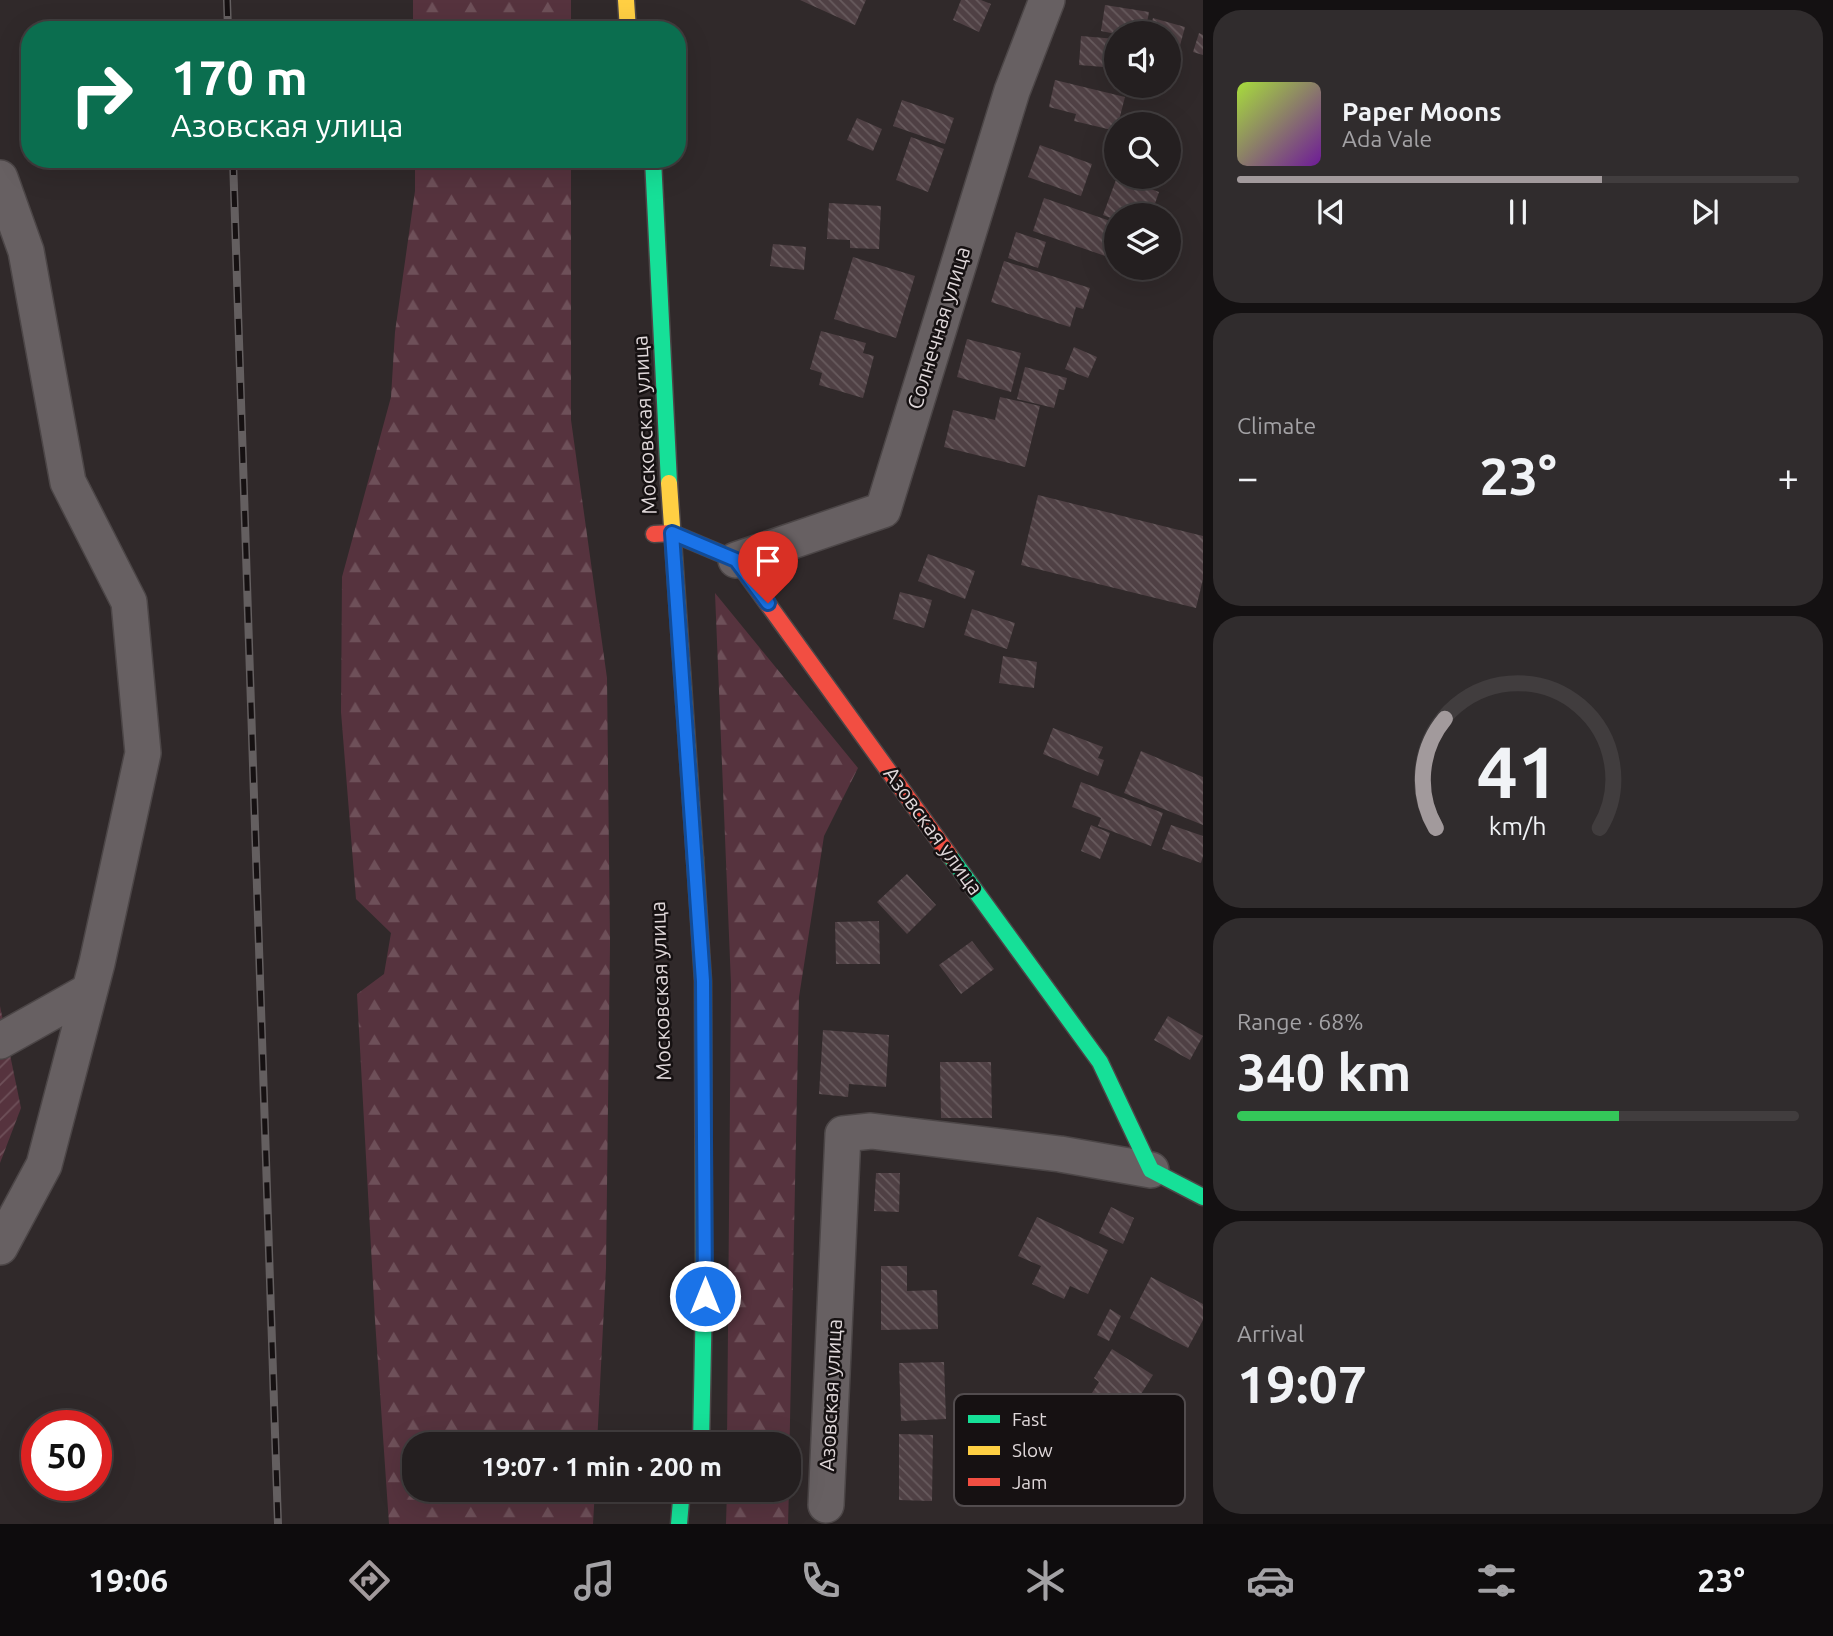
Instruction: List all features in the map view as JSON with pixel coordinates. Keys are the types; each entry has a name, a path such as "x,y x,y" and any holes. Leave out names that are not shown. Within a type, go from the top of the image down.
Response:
{"main road":[{"path":"626,0 627,21"},
{"name":"Московская улица","path":"653,168 672,533 703,981 705,1296 701,1432"},
{"path":"654,534 672,533 736,560"},
{"name":"Азовская улица","path":"736,560 1100,1062 1151,1170 1203,1197"},
{"path":"679,1524 681,1502"}],"street":[{"name":"Солнечная улица","path":"736,560 883,510 1012,91 1047,0"},
{"path":"0,178 26,251 68,482 129,601 144,754 89,991 44,1165 0,1247"},
{"path":"0,1041 89,991"},
{"name":"Азовская улица","path":"826,1506 844,1134 872,1132 1060,1153 1151,1170"}],"green space":[{"path":"413,0 571,0 571,21 413,21"},
{"path":"415,168 571,168 571,420 607,678 610,943 606,1268 598,1432 402,1432 402,1502 594,1502 593,1524 389,1524 357,994 384,974 391,933 356,899 341,712 342,577 391,397 395,332 415,191"},
{"path":"715,593 858,768 824,836 799,997 790,1432 727,1432 731,984"},
{"path":"0,1006 21,1108 0,1163"},
{"path":"727,1502 789,1502 788,1524 726,1524"}],"building":[{"path":"800,0 866,0 855,25"},
{"path":"961,0 981,0 991,4 979,32 953,20"},
{"path":"1105,5 1149,12 1147,21 1104,21 1104,32 1101,31"},
{"path":"1181,26 1185,27 1181,42"},
{"path":"1199,33 1203,35 1203,55 1193,52"},
{"path":"1081,36 1104,38 1104,67 1079,65"},
{"path":"1055,80 1104,92 1104,98 1125,98 1121,112 1104,112 1104,128 1074,121 1076,114 1049,107"},
{"path":"902,100 954,118 945,144 893,126"},
{"path":"857,118 882,129 873,151 847,140"},
{"path":"911,137 944,149 928,192 896,180"},
{"path":"1040,145 1092,164 1081,196 1028,177"},
{"path":"1113,189 1151,189 1159,192 1155,203 1107,203"},
{"path":"1044,198 1104,219 1104,256 1033,231"},
{"path":"829,203 881,206 879,249 850,248 850,240 827,239"},
{"path":"1016,232 1046,242 1038,268 1008,258"},
{"path":"773,244 806,247 804,270 770,266"},
{"path":"853,257 915,276 896,338 834,319"},
{"path":"1004,261 1090,288 1083,309 1076,307 1070,327 991,302"},
{"path":"821,331 866,343 863,353 874,356 863,398 819,385 822,373 810,369"},
{"path":"967,339 1021,353 1011,392 957,377"},
{"path":"1074,347 1097,357 1088,378 1065,369"},
{"path":"1025,367 1067,378 1064,390 1059,389 1054,408 1017,399"},
{"path":"1000,397 1040,406 1025,467 944,447 953,410 995,420"},
{"path":"1038,495 1203,536 1203,579 1196,608 1021,565"},
{"path":"928,554 975,571 965,599 918,581"},
{"path":"900,592 932,600 924,628 893,619"},
{"path":"972,609 1015,623 1007,649 964,635"},
{"path":"1003,656 1037,662 1034,688 999,683"},
{"path":"1053,728 1103,747 1098,758 1104,760 1098,776 1043,754"},
{"path":"1141,751 1203,777 1203,825 1124,793"},
{"path":"1081,782 1163,813 1151,846 1098,826 1101,818 1072,807"},
{"path":"1091,825 1110,833 1100,859 1081,851"},
{"path":"1171,825 1203,836 1201,863 1162,849"},
{"path":"907,874 936,905 907,934 877,902"},
{"path":"879,921 880,964 836,964 835,922"},
{"path":"972,941 994,969 961,994 939,965"},
{"path":"1168,1016 1203,1036 1190,1060 1154,1040"},
{"path":"823,1030 889,1035 886,1087 849,1084 848,1097 819,1094"},
{"path":"940,1062 991,1062 992,1118 941,1118"},
{"path":"876,1173 900,1173 899,1212 874,1211"},
{"path":"1111,1207 1134,1218 1123,1244 1099,1233"},
{"path":"1037,1217 1108,1250 1088,1294 1070,1286 1064,1299 1032,1284 1041,1266 1018,1256"},
{"path":"881,1266 907,1266 907,1291 937,1290 938,1329 881,1330"},
{"path":"1151,1277 1203,1304 1203,1320 1188,1348 1130,1318"},
{"path":"1110,1309 1121,1316 1109,1341 1097,1335"},
{"path":"1112,1349 1153,1375 1141,1394 1094,1394 1099,1382 1094,1378"},
{"path":"944,1362 946,1419 901,1421 899,1363"},
{"path":"899,1434 933,1435 932,1501 899,1500"}],"railway":[{"path":"227,0 228,21"},
{"path":"233,168 278,1524"}],"traffic: fast":[{"path":"653,168 669,483"},
{"path":"950,856 1100,1062 1151,1170 1203,1197"},
{"path":"695,858 703,981 704,1296 701,1432"},
{"path":"679,1524 681,1502"}],"traffic: slow":[{"path":"626,0 627,21"},
{"path":"669,483 695,858"}],"traffic: jam":[{"path":"654,534 672,533 736,560 950,856"}],"route":[{"path":"705,1296 703,981 672,533 736,560 768,603"}]}
